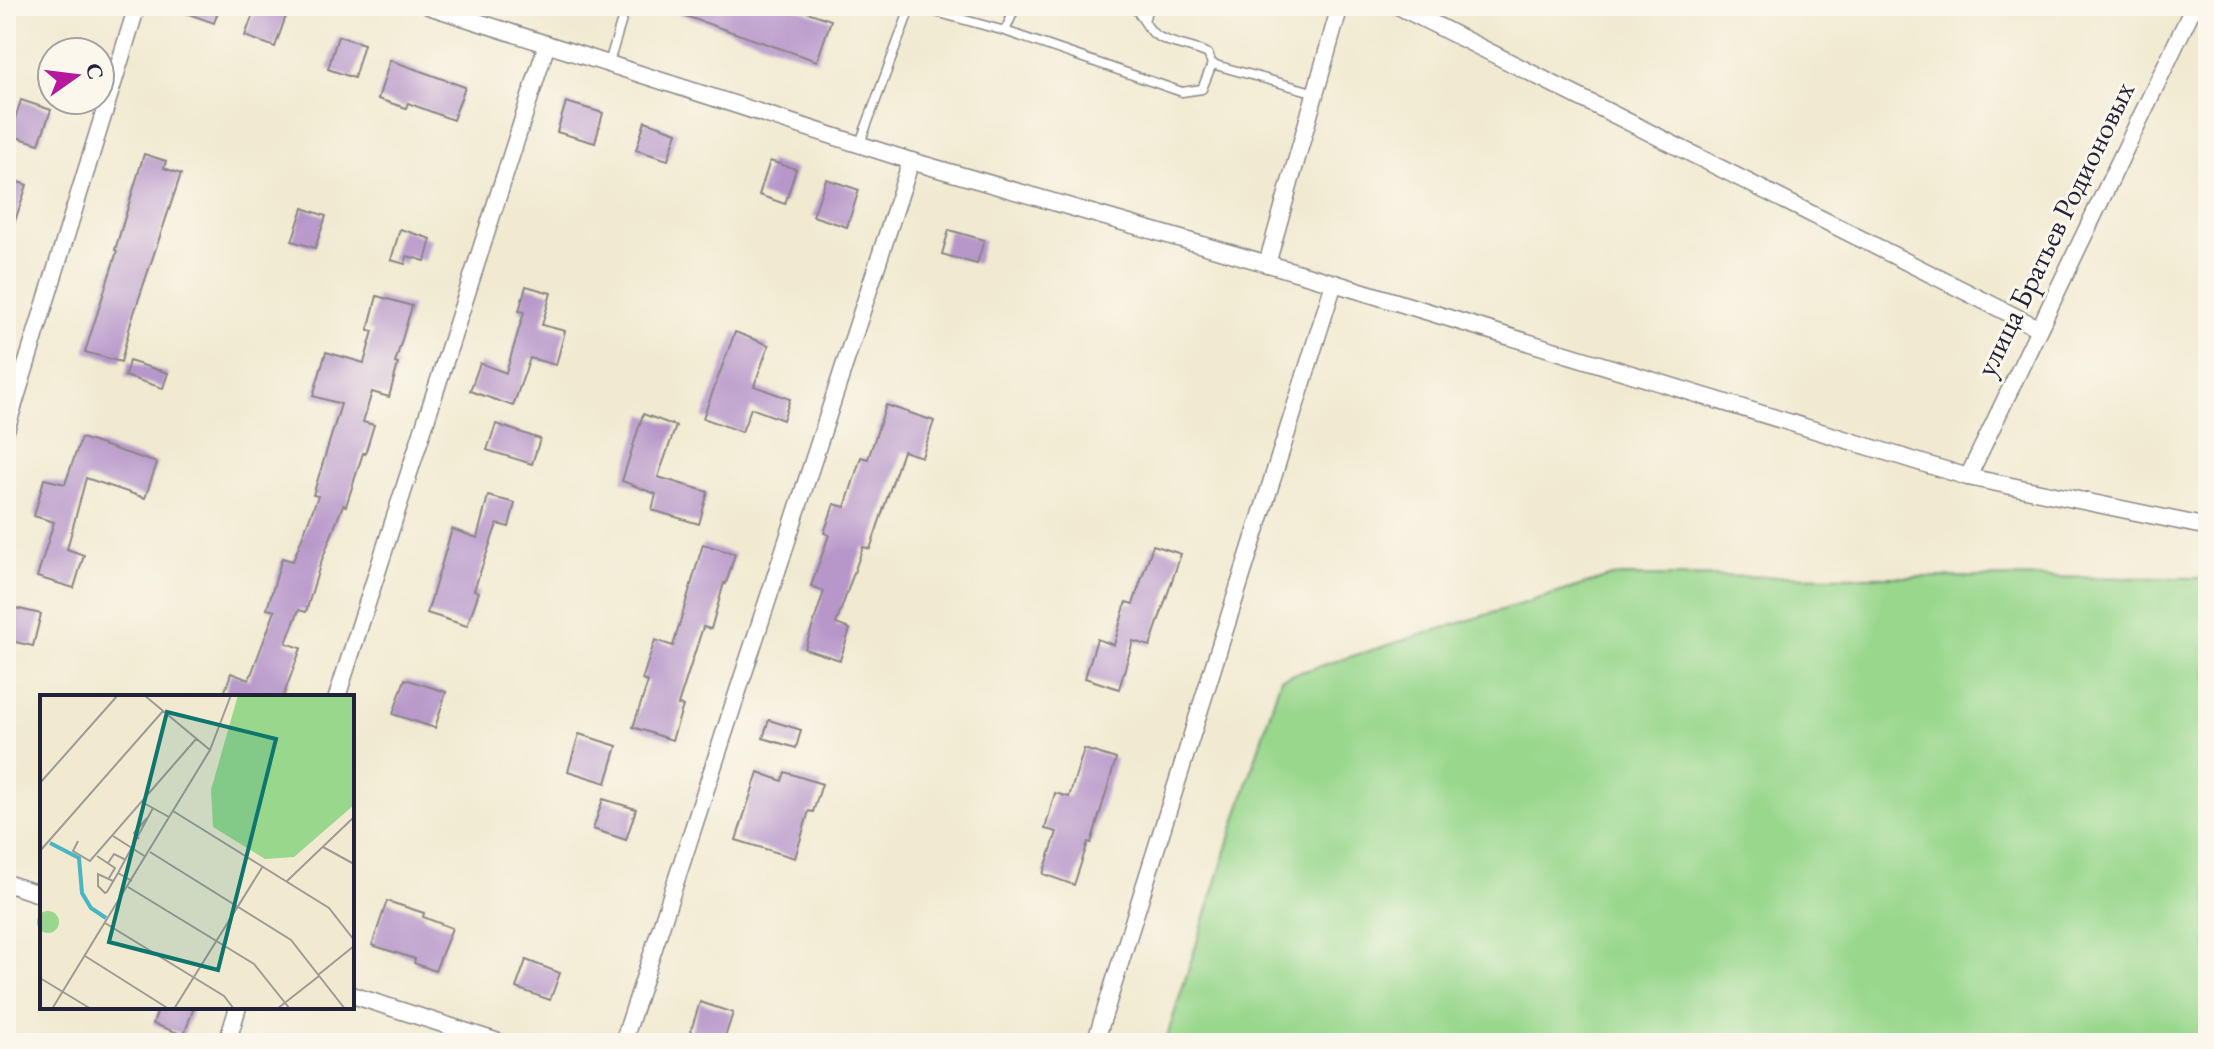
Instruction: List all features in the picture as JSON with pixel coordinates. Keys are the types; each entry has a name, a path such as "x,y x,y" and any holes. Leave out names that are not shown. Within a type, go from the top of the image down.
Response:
{"street":[{"path":"6,430 137,6"},
{"path":"428,6 911,161 1334,283 1968,477 2208,527"},
{"path":"1267,264 1340,6"},
{"path":"1398,6 2038,328"},
{"name":"улица Братьев Родионовых","path":"1968,477 2194,6"},
{"path":"338,695 547,44"},
{"path":"623,1043 911,161"},
{"path":"1095,1043 1334,283"},
{"path":"6,883 40,894"},
{"path":"354,996 502,1043"},
{"path":"227,1043 237,1009"}],"lane":[{"path":"609,64 626,6"},
{"path":"860,143 913,6 1005,31 1182,92 1202,89 1212,64 1208,54 1157,37 1149,30 1145,18 1132,6"},
{"path":"1005,31 1016,6"},
{"path":"1145,18 1148,6"},
{"path":"1212,64 1316,93"}],"green space":[{"path":"1612,576 2208,578 2208,1043 1165,1043 1281,678"}],"building":[{"path":"173,6 220,6 214,23"},
{"path":"256,6 268,6 287,13 275,47 245,36"},
{"path":"665,6 790,6 831,20 817,61 665,9"},
{"path":"338,36 364,44 354,78 328,69"},
{"path":"390,60 465,87 453,120 408,103 406,108 378,99"},
{"path":"21,100 36,105 36,116 49,116 39,144 10,135"},
{"path":"566,102 603,113 595,143 557,132"},
{"path":"645,121 677,132 668,160 636,150"},
{"path":"144,154 166,161 164,168 181,174 131,322 121,362 85,352"},
{"path":"770,161 796,169 785,204 759,195"},
{"path":"6,178 27,185 9,239 6,239"},
{"path":"826,179 859,190 847,227 813,216"},
{"path":"303,208 326,216 315,248 292,241"},
{"path":"400,229 431,239 425,261 407,256 405,264 391,260"},
{"path":"949,230 984,240 977,264 942,254"},
{"path":"526,286 551,293 542,325 565,331 556,365 530,358 513,406 470,391 480,363 506,373 524,312 519,311"},
{"path":"377,296 412,306 395,363 398,364 389,397 372,392 363,422 374,425 365,454 320,565 306,612 299,610 286,643 301,648 284,695 224,695 231,673 249,680 275,611 267,609 282,558 293,561 318,496 313,495 341,404 313,396 326,352 364,363 373,331 368,330"},
{"path":"735,332 769,345 754,386 790,399 783,420 751,408 742,432 703,418"},
{"path":"129,361 168,373 163,388 125,376"},
{"path":"886,405 934,421 922,457 903,451 870,549 863,547 836,624 850,629 840,660 805,649 824,591 811,586 829,535 824,533 834,504 845,507 861,457 868,459"},
{"path":"643,414 676,426 658,477 708,492 699,524 652,510 656,494 622,481"},
{"path":"496,424 540,439 532,464 487,450"},
{"path":"81,438 157,463 145,498 86,478 67,549 84,555 74,588 37,577 54,522 34,516 44,479 65,484"},
{"path":"488,496 515,503 509,527 497,524 474,590 479,592 467,626 427,613 452,529 477,538"},
{"path":"703,544 735,554 711,629 703,627 678,705 683,706 672,740 633,727 648,682 642,680 655,640 673,646"},
{"path":"1153,545 1181,554 1150,646 1133,641 1119,689 1085,678 1097,639 1114,645 1126,602 1133,604"},
{"path":"6,606 41,614 33,646 6,640"},
{"path":"405,679 446,692 435,728 393,714"},
{"path":"769,720 801,730 796,748 763,738"},
{"path":"579,734 617,746 606,783 568,771"},
{"path":"1084,749 1116,759 1091,843 1088,842 1074,885 1043,874 1057,832 1045,829 1055,793 1069,797"},
{"path":"758,772 782,781 785,772 822,784 813,812 809,811 795,858 736,840"},
{"path":"603,799 636,809 626,840 593,829"},
{"path":"387,901 424,913 423,917 452,928 435,971 414,963 415,959 372,945"},
{"path":"526,960 560,973 550,1000 516,988"},
{"path":"700,1002 733,1013 723,1043 687,1043"},
{"path":"158,1009 193,1009 184,1035 153,1024"}]}
